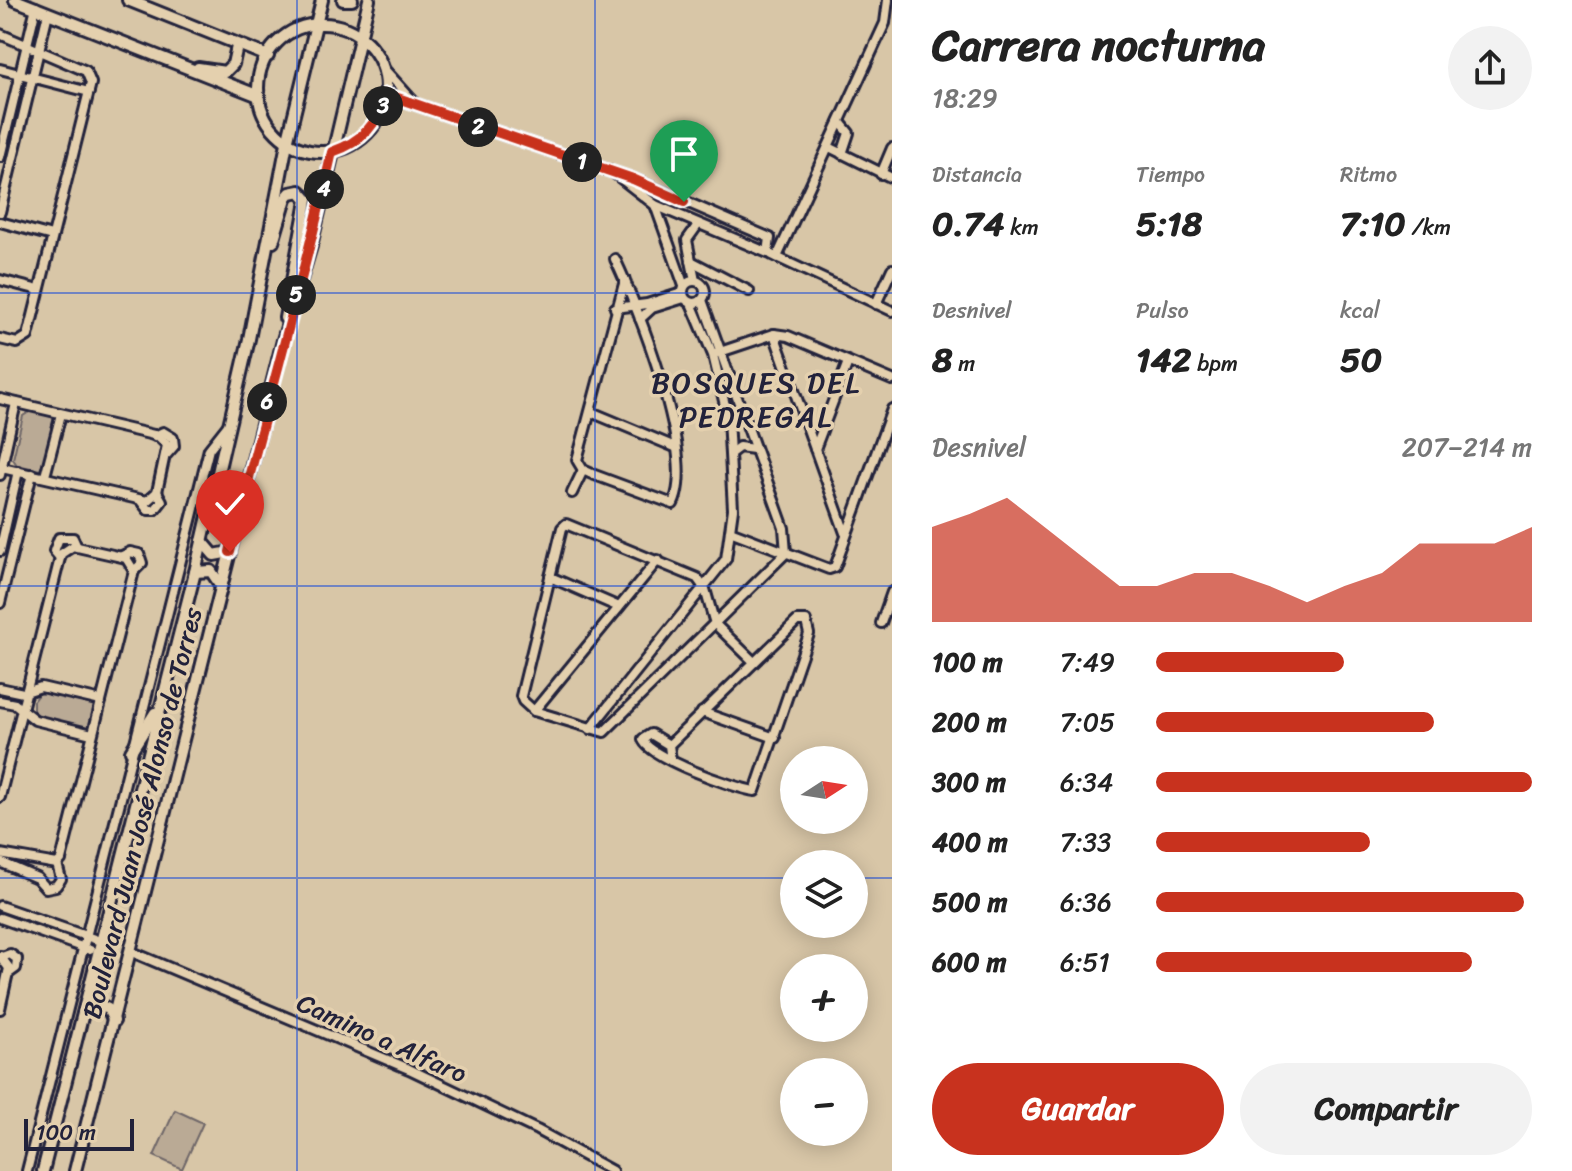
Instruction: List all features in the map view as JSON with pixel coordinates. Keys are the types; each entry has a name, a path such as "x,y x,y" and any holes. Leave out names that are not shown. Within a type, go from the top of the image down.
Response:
{"main road":[{"path":"15,0 259,96"},
{"path":"128,0 268,56"},
{"name":"Boulevard Juan José Alonso de Torres","path":"43,1171 87,1011 158,708 195,572 260,282 287,143 322,0"},
{"path":"343,0 352,0"},
{"name":"Boulevard Juan José Alonso de Torres","path":"75,1171 283,340 311,246 369,0"},
{"path":"314,25 336,26 359,35 375,51 385,70 386,94 377,120 358,141 332,152 308,153 287,143 269,124 259,96 261,73 268,56 285,37 314,25"},
{"path":"169,63 225,72 233,64 237,46"},
{"path":"260,282 286,198 290,193 300,191 307,199 287,292 283,340"},
{"path":"202,541 214,555 230,552"},
{"path":"195,572 211,571 221,586"},
{"path":"131,751 158,708"},
{"path":"87,1011 102,1006 108,1009 114,1021"}],"street":[{"path":"772,255 829,147 885,23 888,0"},
{"path":"0,157 36,7"},
{"path":"0,212 48,13"},
{"path":"0,34 86,71 91,83 28,336 17,343 0,339"},
{"path":"0,69 89,92"},
{"path":"385,70 401,91 420,106"},
{"path":"386,94 614,173 766,236 772,241 772,255"},
{"path":"840,122 849,133 842,154"},
{"path":"829,147 892,178"},
{"path":"881,174 892,148"},
{"path":"614,173 655,205 697,226 772,255 892,311"},
{"path":"590,729 723,565 730,531 730,437 717,353 685,295 655,205"},
{"path":"0,222 52,236"},
{"path":"697,226 687,240 691,261 717,353 784,528 786,553 715,624 604,732 534,711 521,696 562,528 566,524 697,578 705,589 715,624 754,662"},
{"path":"668,242 687,240"},
{"path":"615,259 625,280 640,319 665,389 677,469 673,504 583,470 577,460 615,308 625,280"},
{"path":"691,261 749,291"},
{"path":"876,304 892,269"},
{"path":"640,319 652,308 685,295 715,273"},
{"path":"0,280 39,290"},
{"path":"615,308 685,295 702,300"},
{"path":"717,353 774,334 788,336 892,380"},
{"path":"774,334 845,533"},
{"path":"815,450 848,362"},
{"path":"0,399 155,436 165,441 166,454 157,492 151,500 141,501 45,476 18,471 1,472 16,403"},
{"path":"730,531 832,569 892,409"},
{"path":"591,412 675,447"},
{"path":"45,476 61,414"},
{"path":"27,1171 86,949 131,751 209,449 229,425"},
{"path":"730,437 741,439 747,430"},
{"path":"731,453 739,447 754,449"},
{"path":"572,493 583,470"},
{"path":"0,551 18,471"},
{"path":"0,603 3,574 32,474"},
{"path":"11,503 24,506"},
{"path":"7,521 19,524"},
{"path":"0,797 60,558 66,547 122,556 131,562 134,571 61,860 57,864"},
{"path":"534,711 658,560"},
{"path":"550,577 619,607"},
{"path":"881,623 892,592"},
{"path":"797,621 806,621 809,634 755,791 671,761 648,749 643,739 651,734 669,745 797,621"},
{"path":"633,678 638,686 647,689"},
{"path":"0,688 18,693 41,687 101,701"},
{"path":"0,701 22,710 35,720 92,734"},
{"path":"702,712 775,738"},
{"path":"669,745 671,761"},
{"path":"0,854 57,864"},
{"path":"0,862 37,878 46,888 56,886 61,879 57,864"},
{"path":"0,906 89,937 102,948"},
{"path":"0,918 86,949 102,948"},
{"name":"Camino a Alfaro","path":"132,952 409,1069 537,1130 612,1171"},
{"path":"0,1009 9,973 8,964 1,957"}],"shaded area":[{"path":"31,411 52,417 55,422 44,466 40,470 17,465 13,459 23,416"},
{"path":"40,692 94,705 92,725 86,728 33,715 33,701"},
{"path":"175,1110 203,1123 182,1169 154,1156"}],"district":[{"name":"BOSQUES DEL PEDREGAL","path":"756,400"}],"route":[{"path":"230,552 283,340 311,246 332,152 358,141 368,131 377,120 386,94 633,179 684,202"}]}
